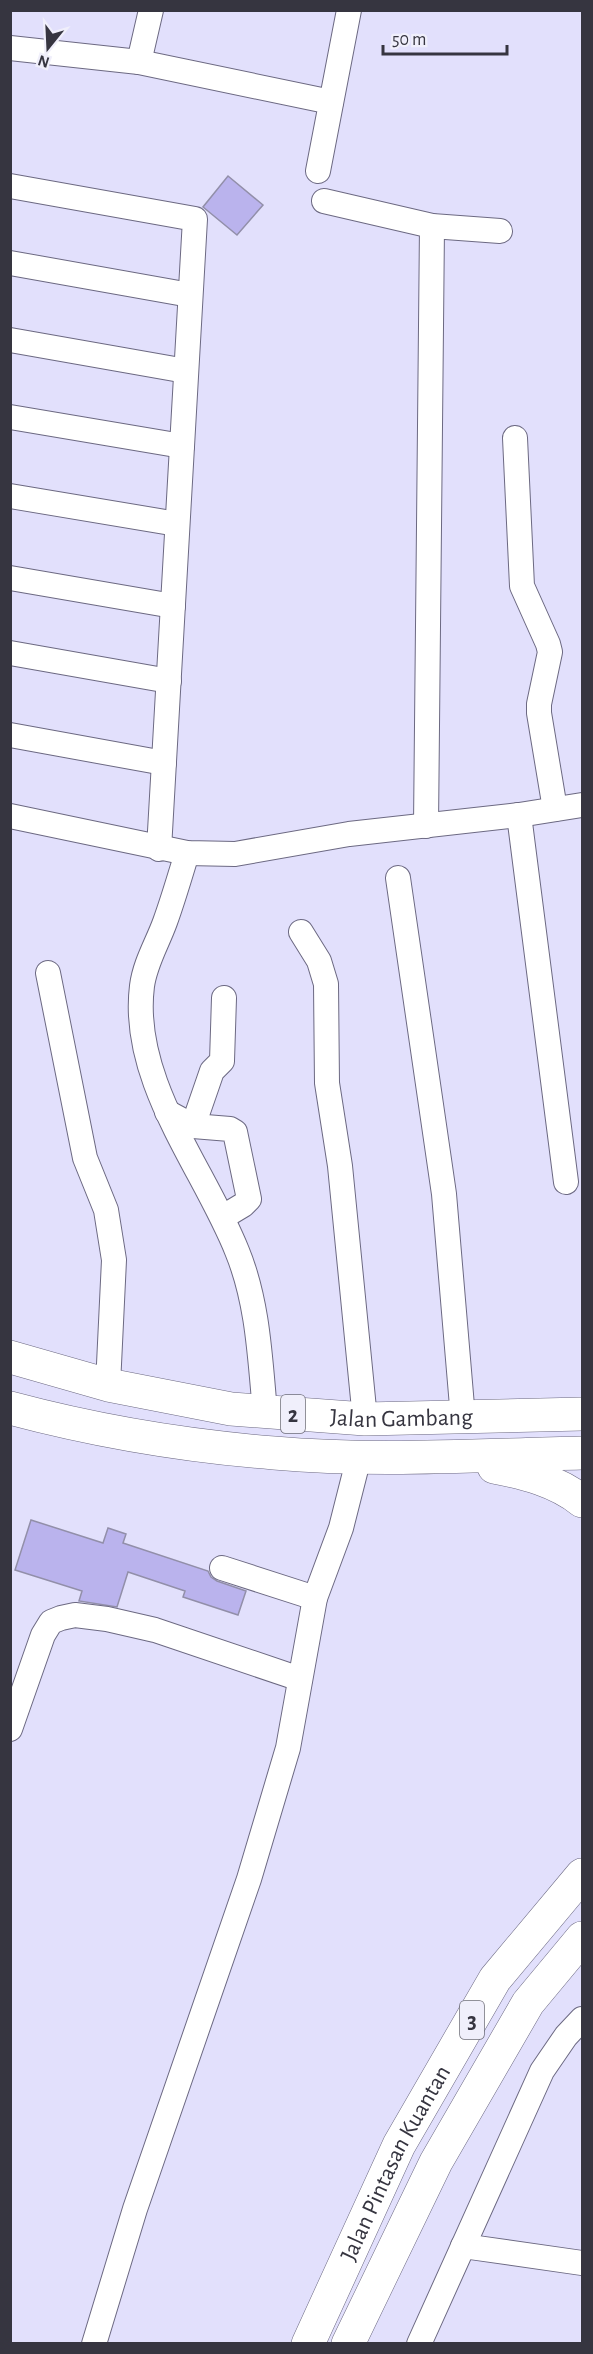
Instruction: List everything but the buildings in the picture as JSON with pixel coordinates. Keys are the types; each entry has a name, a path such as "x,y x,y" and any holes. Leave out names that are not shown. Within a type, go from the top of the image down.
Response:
{"highway":[{"name":"Jalan Gambang","path":"10,1357 108,1385 231,1409 365,1419 582,1414"},
{"name":"Jalan Gambang","path":"10,1408 53,1420 149,1438 274,1453 358,1457 582,1453"},
{"path":"433,1456 529,1474 575,1495 582,1501"},
{"name":"Jalan Pintasan Kuantan","path":"308,2343 399,2145 495,1979 571,1894 582,1875"},
{"name":"Jalan Pintasan Kuantan","path":"348,2343 436,2162 528,2002 582,1938"}],"street":[{"path":"139,62 151,10"},
{"path":"318,171 349,10"},
{"path":"10,48 139,62 332,102"},
{"path":"10,186 195,219 159,849"},
{"path":"324,201 432,226 500,231"},
{"path":"426,826 432,226"},
{"path":"10,263 190,295"},
{"path":"10,340 186,371"},
{"path":"10,417 182,446"},
{"path":"515,438 522,586 550,652 539,713 555,809"},
{"path":"10,496 177,524"},
{"path":"10,578 173,606"},
{"path":"10,653 168,681"},
{"path":"10,735 164,763"},
{"path":"10,816 188,854 235,854 349,834 519,816 582,804"},
{"path":"519,816 566,1182"},
{"path":"188,854 164,925 149,956 142,987 143,1035 167,1112 223,1217 239,1254 256,1321 265,1412"},
{"path":"398,878 444,1194 463,1418"},
{"path":"301,932 320,961 326,984 327,1083 340,1166 365,1419"},
{"path":"48,973 85,1158 106,1210 114,1260 108,1385"},
{"path":"193,1126 212,1071 222,1061 224,998"},
{"path":"167,1112 193,1126 230,1129 235,1132 249,1199 223,1217"},
{"path":"94,2343 143,2187 249,1878 288,1748 315,1598 340,1528 358,1457"},
{"path":"222,1568 315,1598"},
{"path":"10,1729 44,1635 51,1622 68,1616 108,1620 154,1630 300,1679"},
{"path":"419,2343 542,2071 566,2036 582,2019"},
{"path":"464,2246 582,2263"}]}
